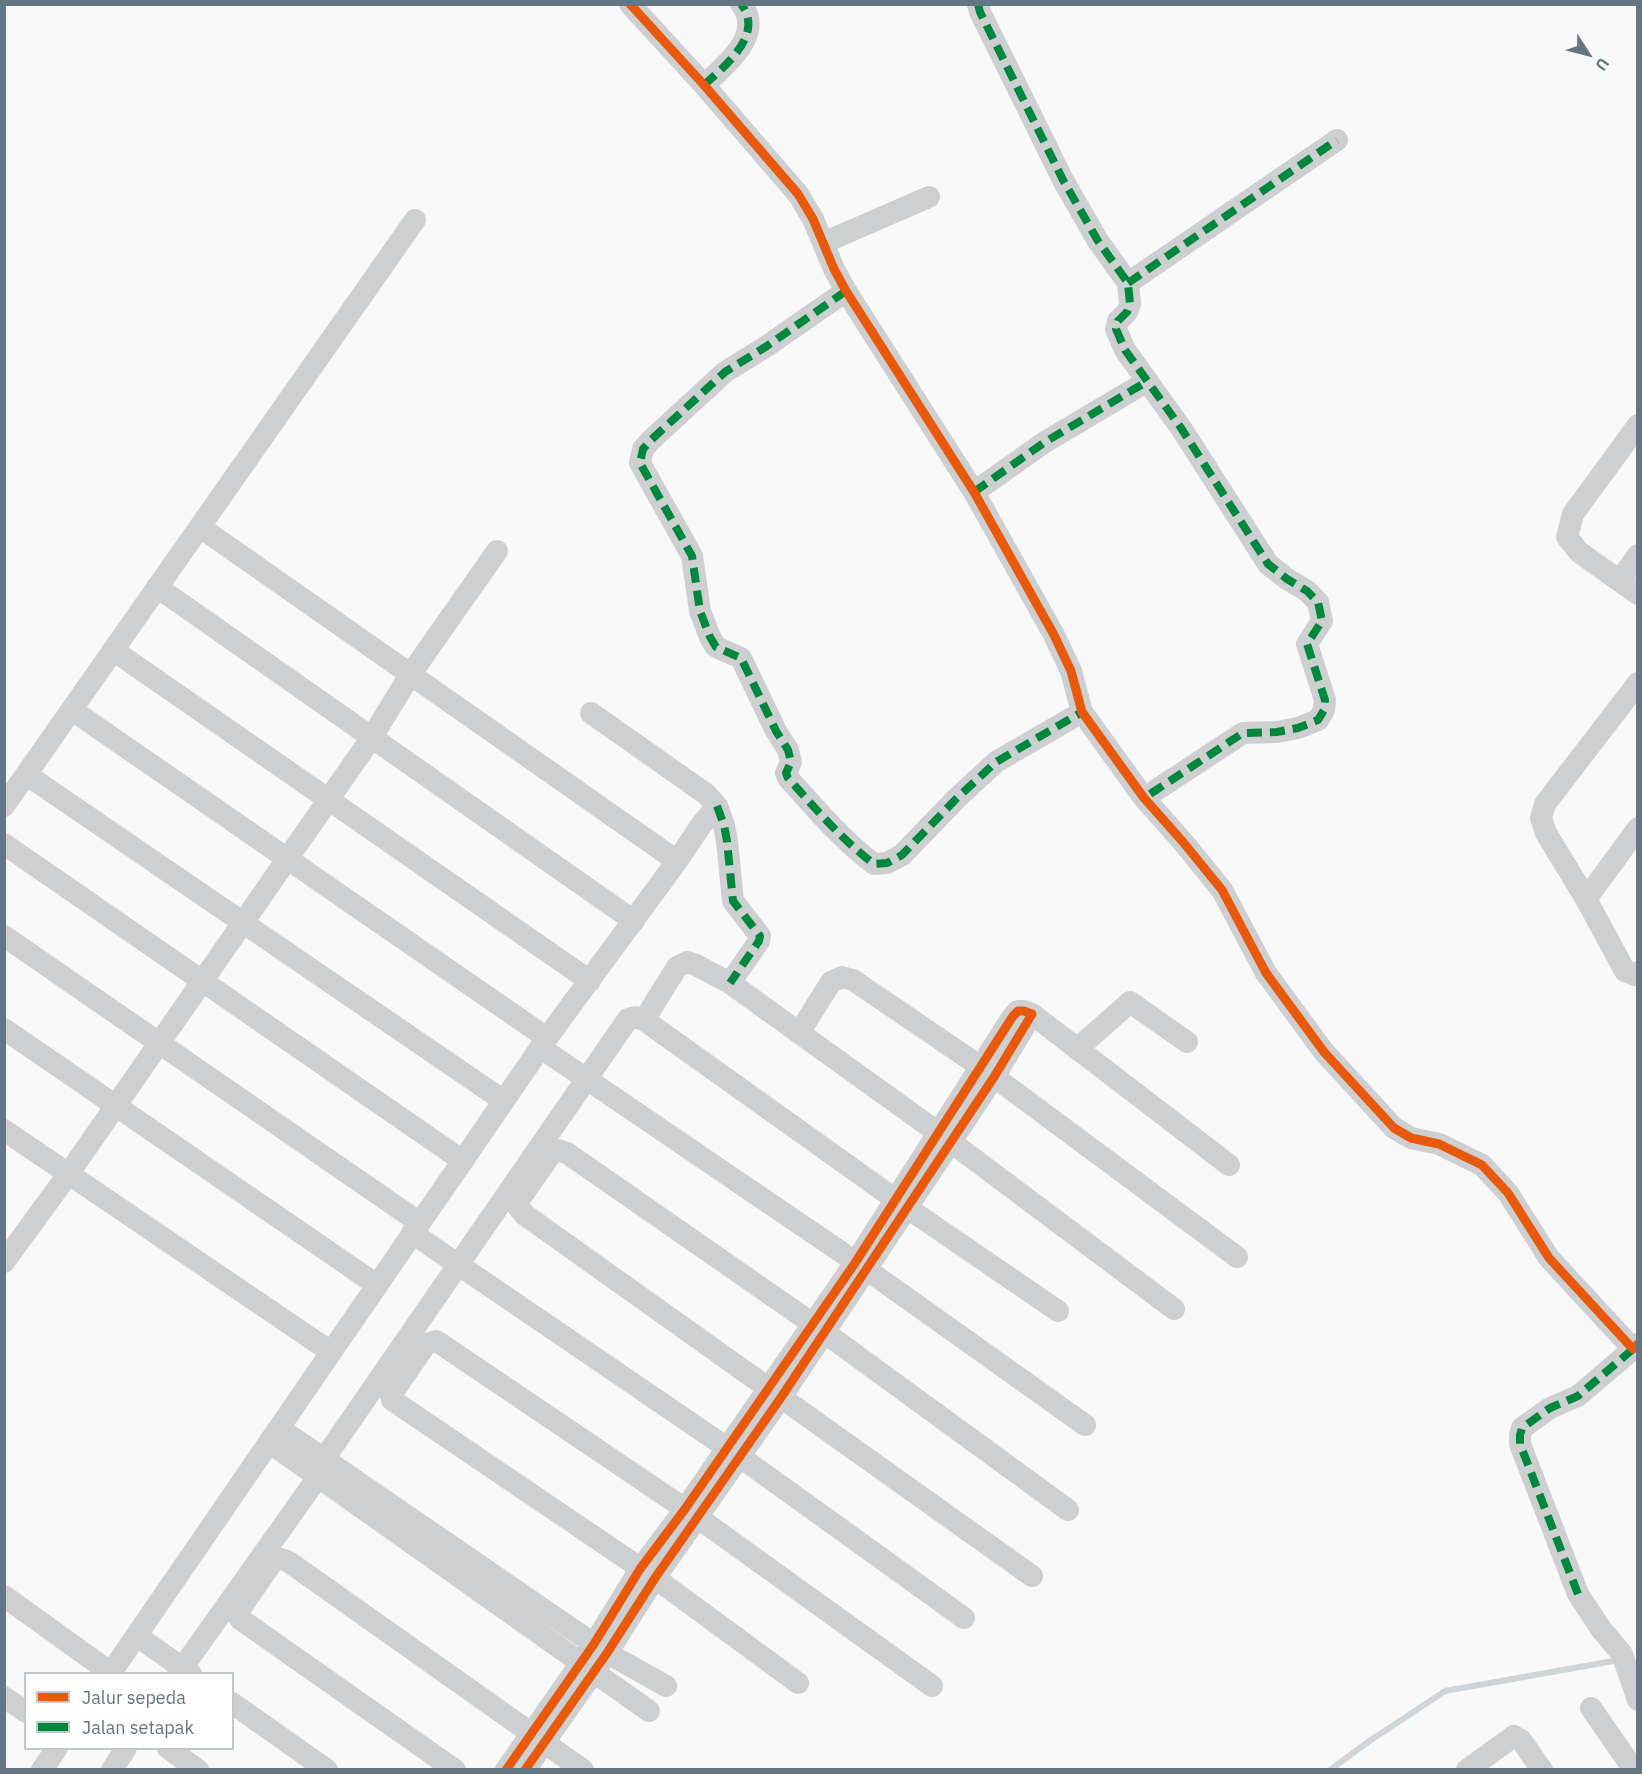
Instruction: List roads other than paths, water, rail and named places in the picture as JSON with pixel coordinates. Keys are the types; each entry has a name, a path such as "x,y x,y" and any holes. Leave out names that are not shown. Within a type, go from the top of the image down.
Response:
{"street":[{"path":"630,4 798,194 813,219 846,291 974,492 1054,635 1071,671 1083,712 1144,798 1184,842 1222,890 1266,973 1324,1052 1394,1128 1411,1138 1438,1144 1482,1165 1508,1193 1549,1258 1635,1346 1578,1396 1550,1408 1522,1428 1520,1435 1520,1444 1578,1594 1601,1629 1622,1654 1635,1692"},
{"path":"704,85 744,44 748,28 748,12 741,4"},
{"path":"978,4 1058,171 1098,241 1128,284 1130,304 1116,328 1125,350 1180,428 1268,564 1287,579 1308,591 1318,602 1322,621 1307,645 1326,705 1321,716 1312,723 1277,732 1243,733 1144,798"},
{"path":"1128,284 1337,141"},
{"path":"823,243 929,197"},
{"path":"4,806 415,220"},
{"path":"846,291 725,372 651,440 643,449 640,462 692,556 700,611 710,637 716,647 741,658 776,731 788,750 790,762 786,773 788,778 817,811 863,856 874,864 887,863 902,855 957,798 996,762 1083,712"},
{"path":"974,492 1045,442 1146,382"},
{"path":"1638,425 1573,514 1567,537 1579,552 1629,587 1638,555"},
{"path":"200,527 677,861"},
{"path":"4,1262 69,1173 288,859 372,737 410,675 497,551"},
{"path":"157,587 634,921"},
{"path":"114,650 590,981"},
{"path":"1638,683 1545,804 1541,819 1546,833 1586,899 1625,971 1635,975 1638,972"},
{"path":"72,710 288,859 544,1043 587,1079 860,1266 1085,1425"},
{"path":"591,713 706,794 717,806 727,841 733,901 760,936 759,941 730,983"},
{"path":"27,775 504,1101"},
{"path":"112,1672 544,1043 717,806"},
{"path":"1586,899 1638,828"},
{"path":"4,844 462,1161"},
{"path":"4,936 159,1043 416,1228 458,1264 733,1453 964,1618"},
{"path":"644,1020 677,967 687,962 696,964 730,983 944,1137 1174,1309"},
{"path":"799,1033 831,982 842,977 853,980 988,1072 1237,1257"},
{"path":"1077,1049 1130,1002 1187,1042"},
{"path":"506,1770 538,1738 600,1649 648,1574 776,1392 988,1072 1013,1016 1018,1011 1032,1014 1229,1165"},
{"path":"137,1636 184,1671 458,1264 628,1019 635,1017 644,1020 900,1203 1058,1311"},
{"path":"4,1029 377,1285"},
{"path":"4,1130 331,1352"},
{"path":"1032,1576 525,1215 518,1207 519,1200 551,1154 558,1150 567,1153 818,1328 1068,1510"},
{"path":"798,1683 648,1574 392,1400 391,1395 422,1348 436,1341 691,1513 932,1686"},
{"path":"274,1435 649,1711"},
{"path":"321,1468 600,1649 666,1686"},
{"path":"455,1770 240,1619 238,1616 240,1609 273,1561 278,1558 289,1562 583,1770"},
{"path":"4,1596 110,1672"},
{"path":"4,1697 24,1711"},
{"path":"234,1704 327,1770"},
{"path":"1591,1708 1634,1770"},
{"path":"1467,1770 1514,1736 1521,1740 1542,1770"},
{"path":"525,1770 538,1738"},
{"path":"42,1770 56,1750"},
{"path":"111,1770 125,1750"},
{"path":"128,1770 142,1750"},
{"path":"169,1750 198,1770"}],"waterway":[{"path":"1330,1770 1445,1691 1619,1660"}]}
